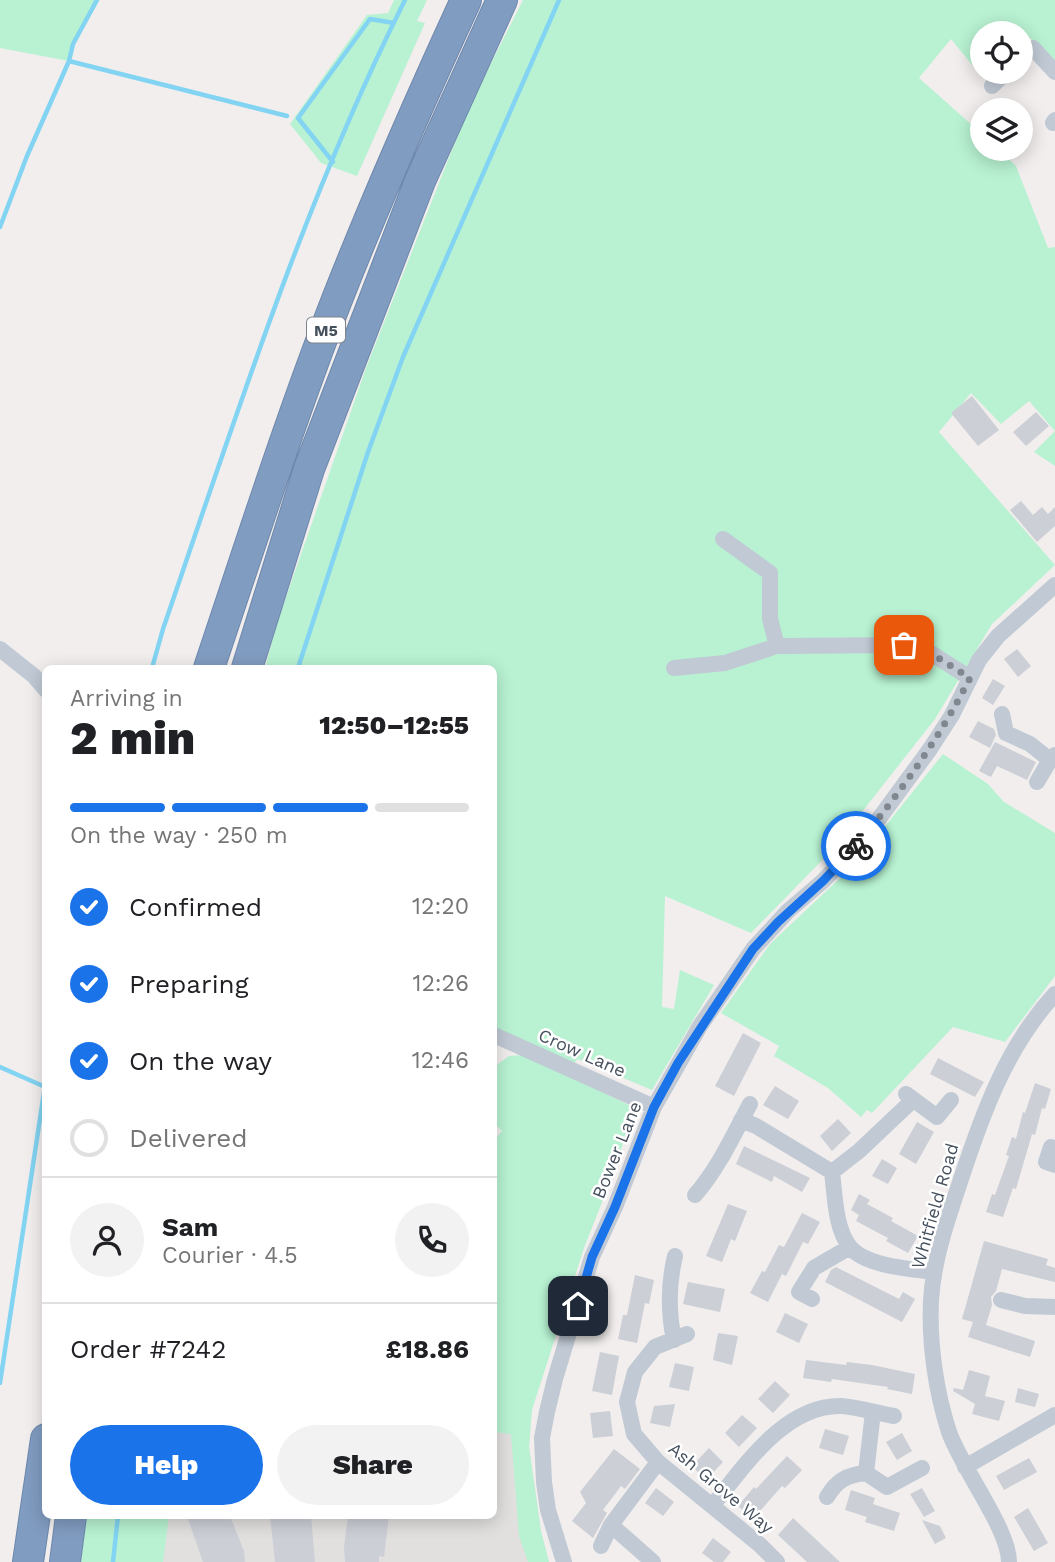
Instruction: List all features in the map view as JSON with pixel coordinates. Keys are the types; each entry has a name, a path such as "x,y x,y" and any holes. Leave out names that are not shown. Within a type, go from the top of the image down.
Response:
{"highway":[{"name":"M5","path":"210,665 273,476 336,303 406,131 466,0"},
{"name":"M5","path":"248,665 319,444 420,181 502,0"},
{"path":"28,1562 42,1466"},
{"path":"65,1562 71,1519"}],"street":[{"path":"1033,48 1055,72"},
{"path":"723,539 770,573 770,618 777,646"},
{"name":"Bower Lane","path":"564,1562 548,1510 544,1482 542,1438 547,1412 592,1257 615,1207 654,1107 689,1045 753,949 788,911 850,853 930,749 952,715 979,660 998,636 1055,585"},
{"path":"674,668 724,663 777,646 904,645 926,650 970,678"},
{"path":"0,649 42,685"},
{"path":"1002,714 1002,739 1030,744 1053,757 1037,782"},
{"name":"Whitfield Road","path":"1009,1562 999,1529 950,1434 939,1389 931,1303 934,1272 951,1210 991,1096 1014,1050 1055,994"},
{"name":"Crow Lane","path":"497,1036 654,1107"},
{"path":"832,1172 894,1120 894,1107 906,1094 937,1116 951,1100"},
{"path":"695,1195 704,1185 750,1104"},
{"path":"741,1120 756,1126 832,1172 841,1230 850,1247 860,1255 880,1263 934,1272"},
{"path":"801,1298 814,1268 850,1247"},
{"name":"Ash Grove Way","path":"675,1256 669,1281 669,1317 680,1337 656,1347 635,1372 627,1402 634,1434 658,1462 777,1562"},
{"path":"1001,1300 1025,1306 1055,1307"},
{"path":"712,1506 784,1426 811,1412 840,1406 894,1416"},
{"path":"866,1473 873,1412"},
{"path":"965,1467 1055,1415"},
{"path":"601,1546 611,1525 658,1462"},
{"path":"825,1492 851,1475 866,1473 887,1487 922,1468"},
{"path":"611,1525 653,1562"}],"shaded area":[{"path":"497,1432 530,1434 529,1447 541,1531 549,1562 144,1562 150,1519 497,1519"}],"green space":[{"path":"0,0 96,0 73,44 69,61 0,48"},
{"path":"394,0 427,0 417,21 425,23 357,176 321,163 290,124 367,15 388,13"},
{"path":"523,0 1055,0 1055,63 1033,41 1033,21 970,21 970,62 951,39 919,78 970,123 970,161 1011,161 1016,166 1048,248 1055,247 1055,431 1029,401 1001,424 971,393 939,432 1055,565 992,624 935,719 832,850 751,933 665,896 662,1007 674,1009 680,970 714,985 652,1090 578,1059 563,1073 633,1107 617,1164 584,1248 532,1410 529,1447 541,1531 549,1562 528,1562 519,1536 511,1434 497,1432 497,1137 502,1131 497,1126 497,1065 509,1056 522,1055 497,1030 497,665 266,665 276,626 366,368 469,107"},
{"path":"1055,431 1055,466 1034,452"},
{"path":"943,754 988,784 1004,802 1055,833 1055,976 1005,1042 953,1027 872,1113 867,1110 861,1117 828,1088 774,1056 779,1046 721,1013 770,944 855,864"},
{"path":"86,1519 169,1519 163,1562 81,1562"}],"building":[{"path":"972,396 999,430 978,446 951,413"},
{"path":"1036,412 1049,426 1026,446 1013,432"},
{"path":"1021,501 1033,515 1042,507 1048,514 1055,507 1055,526 1037,542 1010,510"},
{"path":"1017,649 1031,666 1018,677 1004,659"},
{"path":"993,679 1005,686 993,705 982,698"},
{"path":"978,721 994,729 996,735 990,748 969,737"},
{"path":"995,742 1036,762 1027,780 997,766 991,777 979,771"},
{"path":"743,1033 761,1043 734,1096 715,1086"},
{"path":"938,1058 984,1082 975,1097 930,1074"},
{"path":"1035,1083 1051,1089 1045,1109 1042,1108 1035,1135 1032,1134 1016,1189 1013,1188 1003,1217 986,1212 992,1194 995,1195 1009,1156 1006,1155 1012,1137 1016,1139"},
{"path":"775,1086 799,1101 788,1119 763,1105"},
{"path":"838,1119 851,1133 832,1151 820,1136"},
{"path":"917,1122 934,1132 916,1164 899,1154"},
{"path":"744,1146 810,1178 802,1192 774,1176 772,1182 736,1164"},
{"path":"882,1159 897,1168 888,1184 872,1176"},
{"path":"859,1194 870,1200 867,1204 918,1236 908,1253 886,1241 888,1238 856,1221 859,1215 851,1210"},
{"path":"728,1204 747,1211 735,1241 731,1239 722,1262 706,1256"},
{"path":"802,1213 820,1222 808,1244 803,1242 786,1276 782,1274 768,1302 750,1293 779,1245 784,1247"},
{"path":"984,1241 1048,1259 1046,1265 1055,1268 1055,1282 1002,1269 996,1291 991,1297 992,1305 986,1325 1035,1341 1030,1357 968,1337 973,1322 962,1319"},
{"path":"836,1267 899,1299 903,1292 915,1299 902,1322 825,1282 831,1270"},
{"path":"635,1275 654,1280 649,1304 645,1303 637,1343 618,1339 623,1315 627,1315"},
{"path":"688,1282 725,1289 720,1312 683,1304"},
{"path":"785,1313 808,1324 799,1343 776,1332"},
{"path":"718,1333 738,1336 732,1365 713,1360"},
{"path":"600,1352 619,1356 612,1395 592,1391"},
{"path":"806,1360 872,1365 915,1374 912,1394 887,1389 888,1387 803,1378"},
{"path":"675,1363 694,1367 689,1391 669,1387"},
{"path":"969,1370 990,1376 985,1396 1005,1401 999,1421 972,1414 975,1404 953,1391 954,1388 963,1390"},
{"path":"775,1381 790,1395 773,1413 758,1399"},
{"path":"1018,1388 1039,1394 1035,1407 1015,1402"},
{"path":"675,1404 670,1427 650,1423 654,1406"},
{"path":"610,1411 613,1436 593,1438 590,1413"},
{"path":"742,1415 757,1428 739,1447 725,1433"},
{"path":"825,1429 849,1436 843,1455 819,1448"},
{"path":"902,1433 912,1451 897,1460 886,1442"},
{"path":"709,1448 723,1462 706,1480 692,1466"},
{"path":"614,1449 640,1469 625,1489 621,1486 603,1510 607,1513 593,1538 572,1521 586,1503 580,1492"},
{"path":"787,1456 802,1470 785,1488 782,1486 753,1519 738,1506"},
{"path":"1029,1458 1037,1472 1004,1490 996,1476"},
{"path":"656,1488 674,1502 663,1516 645,1503"},
{"path":"922,1488 935,1511 924,1517 910,1494"},
{"path":"851,1490 875,1498 873,1504 900,1513 894,1531 865,1522 867,1517 845,1510"},
{"path":"1028,1508 1048,1543 1034,1551 1014,1517"},
{"path":"793,1518 840,1562 807,1562 778,1535"},
{"path":"188,1519 231,1519 244,1551 245,1562 203,1562"},
{"path":"270,1519 311,1519 315,1562 275,1562"},
{"path":"348,1519 389,1519 384,1557 379,1556 379,1562 345,1562"},
{"path":"922,1520 940,1526 946,1538 935,1544"},
{"path":"713,1538 731,1552 723,1562 714,1562 702,1553"}],"waterway":[{"path":"0,227 27,156 69,61 73,44 97,0"},
{"path":"153,665 245,390 303,231 335,153 405,0"},
{"path":"299,665 368,452 403,357 559,0"},
{"path":"333,162 298,118 370,19 394,23"},
{"path":"69,61 287,116"},
{"path":"0,1067 42,1086"},
{"path":"0,1383 42,1105"},
{"path":"113,1562 118,1519"}],"way so far":[{"path":"856,846 930,749 952,715 970,678 926,650 904,645"}],"route":[{"path":"578,1306 592,1257 615,1207 654,1107 700,1026 753,949 788,911 823,881 856,846"}]}
